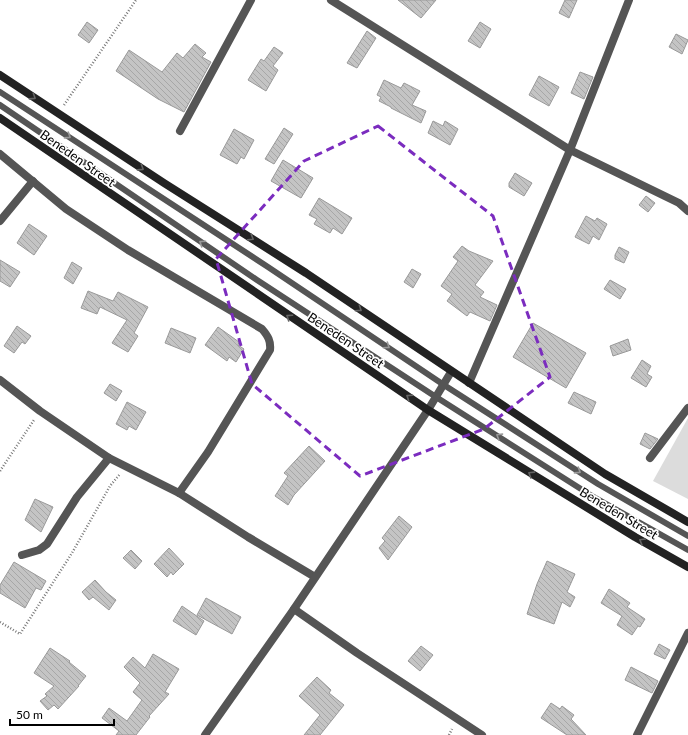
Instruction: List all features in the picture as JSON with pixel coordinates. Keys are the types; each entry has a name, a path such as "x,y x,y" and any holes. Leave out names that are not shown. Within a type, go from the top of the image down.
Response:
{"main road":[{"name":"Beneden Street","path":"0,75 151,175 306,273 451,372 605,474 688,522"},
{"name":"Beneden Street","path":"0,118 428,410 634,537 688,567"}],"street":[{"path":"180,131 251,0"},
{"path":"331,0 570,150 679,203 688,211"},
{"path":"469,383 570,150 628,0"},
{"path":"0,154 66,209 128,250 262,329 268,335 271,343 270,350 208,452 179,493"},
{"path":"0,221 33,181"},
{"path":"205,735 294,609 428,410 451,372"},
{"path":"0,380 40,411 109,458 179,493 315,577"},
{"path":"650,458 688,408"},
{"path":"22,555 39,550 46,544 77,497 109,458"},
{"path":"294,609 357,653 482,735"},
{"path":"637,735 688,633"}],"lane":[{"path":"0,92 268,267 444,385 598,484 688,536"},
{"path":"0,105 257,280 436,397 592,496 688,550"}],"path":[{"path":"58,113 136,0"},
{"path":"0,471 40,411"},
{"path":"0,622 20,634 72,554 110,486 125,467"}],"highlighted area":[{"path":"378,126 493,216 550,377 484,429 360,476 252,384 216,259 304,161"}],"shaded area":[{"path":"688,418 688,499 653,481"}],"building":[{"path":"398,0 436,0 421,18"},
{"path":"565,0 577,0 569,18 559,13"},
{"path":"87,22 98,30 89,43 78,35"},
{"path":"480,22 491,29 480,48 468,41"},
{"path":"367,31 376,38 357,68 347,63"},
{"path":"676,34 688,40 682,54 669,47"},
{"path":"195,44 206,53 202,57 211,62 184,112 158,99 116,71 129,50 162,72 177,53 183,58"},
{"path":"274,47 283,53 273,66 278,70 266,91 248,80 261,59 264,61"},
{"path":"580,72 593,77 584,99 571,93"},
{"path":"539,76 559,87 549,106 529,95"},
{"path":"384,80 401,88 404,83 420,91 412,105 426,111 421,123 379,101 381,97 377,95"},
{"path":"433,121 443,126 445,121 458,129 450,145 428,133"},
{"path":"284,128 293,134 274,164 265,159"},
{"path":"234,129 254,140 244,159 241,157 237,164 220,155"},
{"path":"283,160 313,178 301,198 271,181"},
{"path":"515,173 532,183 524,196 509,187 509,183"},
{"path":"646,196 655,203 648,212 639,205"},
{"path":"319,198 352,218 342,234 333,228 330,233 314,224 317,219 309,215"},
{"path":"586,216 595,221 597,218 607,224 599,240 593,236 589,244 575,237"},
{"path":"29,224 47,236 34,255 17,243"},
{"path":"462,246 469,251 493,261 475,285 484,292 480,297 497,305 490,321 470,312 467,316 447,301 452,294 441,286 458,261 453,257"},
{"path":"619,247 629,252 624,263 615,259 615,255"},
{"path":"0,260 20,272 10,287 0,281"},
{"path":"72,262 82,268 73,284 64,278"},
{"path":"412,269 421,274 413,288 404,282"},
{"path":"610,280 626,289 620,299 604,289"},
{"path":"88,291 113,301 118,292 148,307 134,333 138,336 128,352 112,343 127,320 100,307 97,314 81,308"},
{"path":"533,323 586,353 566,388 513,357"},
{"path":"17,326 31,336 25,344 22,342 14,353 4,346"},
{"path":"218,327 239,342 238,345 244,349 236,362 229,357 227,361 205,345"},
{"path":"171,328 196,338 190,353 165,343"},
{"path":"628,339 631,350 613,356 610,346"},
{"path":"642,360 651,366 647,374 652,377 646,387 631,378"},
{"path":"110,384 122,391 116,401 104,393"},
{"path":"574,392 596,402 591,414 568,403"},
{"path":"127,402 146,412 136,430 129,426 127,430 116,424"},
{"path":"645,433 658,439 650,449 640,444"},
{"path":"309,446 325,461 294,495 288,505 275,496 288,476 284,473"},
{"path":"35,499 53,507 41,532 25,520"},
{"path":"399,516 412,527 388,560 379,548 385,541 382,538"},
{"path":"169,548 184,564 173,575 171,572 167,577 154,564"},
{"path":"131,550 142,561 135,569 123,558"},
{"path":"547,561 575,574 567,592 575,597 570,607 562,602 554,624 527,614 537,584"},
{"path":"14,562 46,581 41,590 36,588 25,608 0,593 0,585"},
{"path":"95,580 116,600 109,610 93,597 89,600 82,592"},
{"path":"609,589 630,603 627,607 645,619 632,635 617,625 622,616 601,603"},
{"path":"206,598 241,617 232,634 197,615"},
{"path":"182,606 204,621 196,635 173,621"},
{"path":"659,644 670,650 665,659 654,654"},
{"path":"421,646 433,655 420,671 408,661"},
{"path":"50,648 70,661 69,662 86,676 58,709 54,705 48,710 40,701 47,696 45,694 54,686 34,673"},
{"path":"153,654 179,669 165,692 169,694 149,716 150,717 136,735 116,735 119,731 102,718 109,708 127,721 142,700 133,692 140,683 124,667 133,657 145,668"},
{"path":"631,667 658,681 652,693 625,680"},
{"path":"317,677 331,690 329,693 344,705 320,735 304,735 320,715 299,696"},
{"path":"551,703 560,709 562,706 574,715 571,719 586,735 567,735 541,718"}]}
